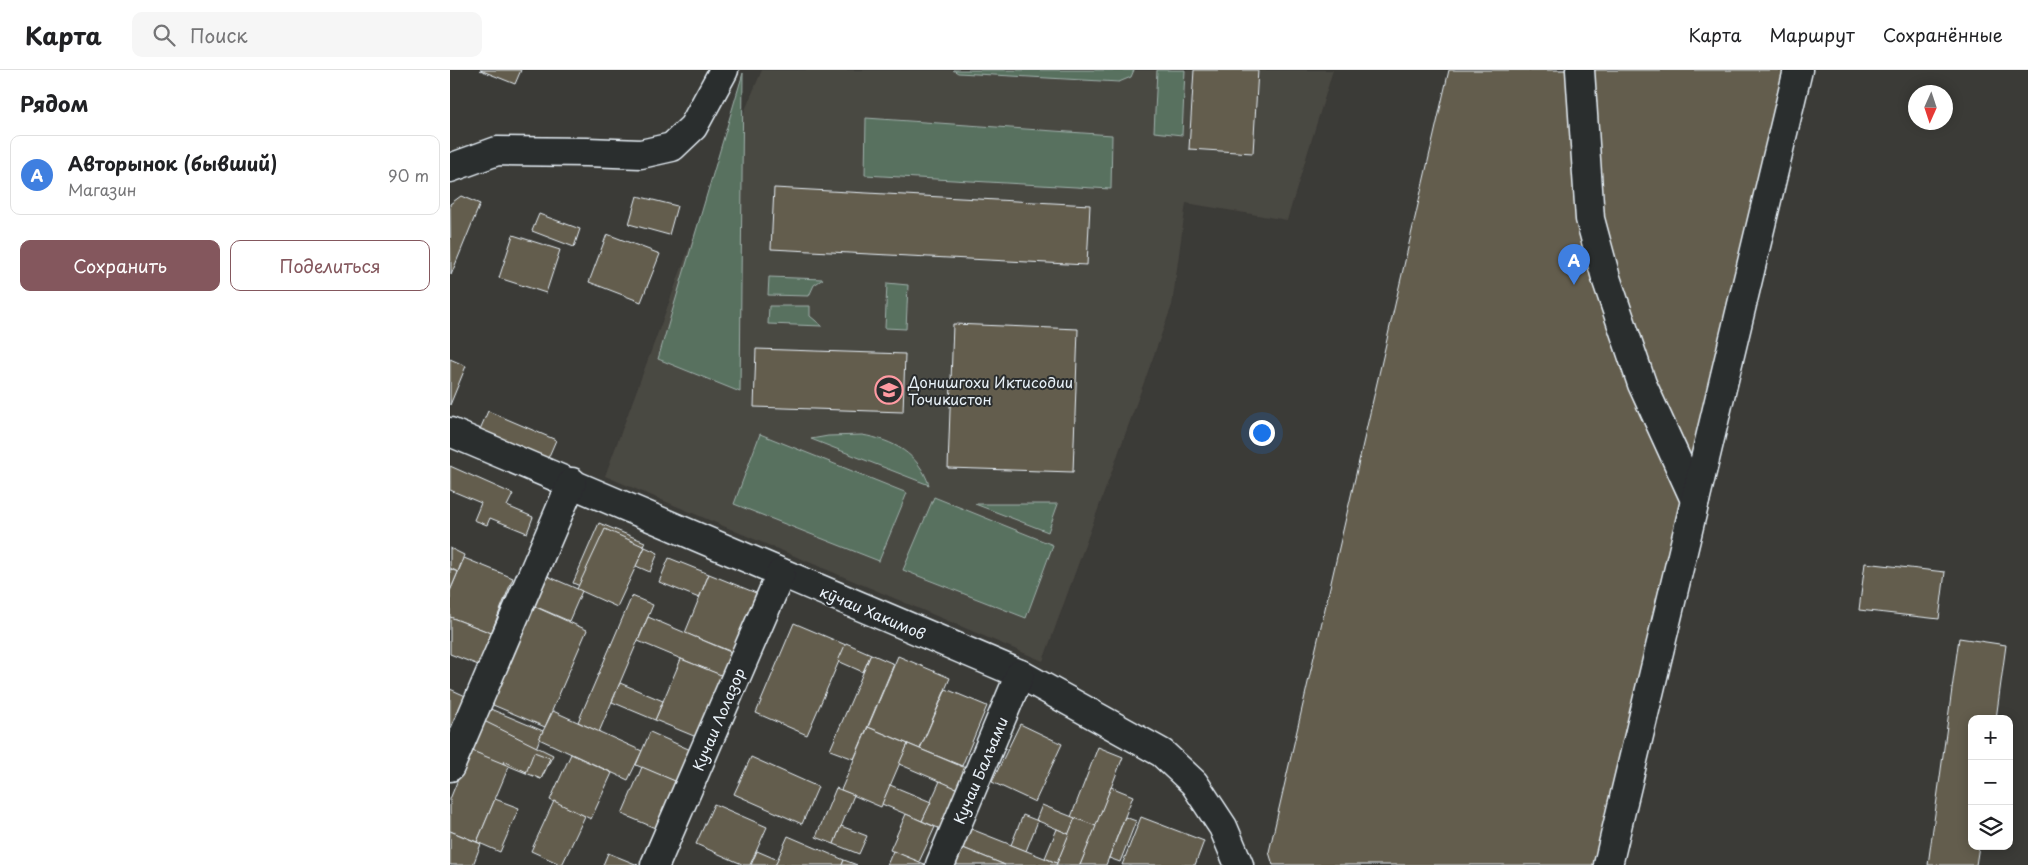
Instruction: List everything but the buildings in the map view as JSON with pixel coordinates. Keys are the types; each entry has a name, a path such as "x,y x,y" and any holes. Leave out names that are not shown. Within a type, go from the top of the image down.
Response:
{"street":[{"path":"450,168 497,151 641,154 672,147 693,127 724,70"},
{"path":"1580,70 1590,219 1606,278 1642,384 1696,500"},
{"path":"1608,865 1798,70"},
{"name":"кӯчаи Хакимов","path":"450,432 572,482 1020,674 1162,753 1194,783 1222,827 1239,865"},
{"path":"450,767 572,482"},
{"name":"Кучаи Лолазор","path":"655,865 781,573"},
{"name":"Кучаи Балъами","path":"940,865 1020,674"}],"shaded area":[{"name":"Донишгохи Иктисодии Точикистон","path":"762,70 1333,70 1287,220 1186,203 1172,305 1043,661 605,476 705,205"}],"green space":[{"path":"953,70 1134,70 1131,77 1119,82 958,73"},
{"path":"1157,70 1185,70 1182,135 1154,132"},
{"path":"743,73 740,392 658,359"},
{"path":"866,118 1112,135 1111,189 865,175"},
{"path":"769,277 823,279 814,285 809,296 768,295"},
{"path":"887,283 908,285 906,329 885,328"},
{"path":"769,306 810,306 810,316 822,326 768,324"},
{"path":"760,434 907,493 879,561 734,504"},
{"path":"862,435 884,441 903,450 919,465 929,485 811,439 828,436"},
{"path":"934,497 1053,545 1026,618 903,570"},
{"path":"975,504 1058,504 1048,532"}],"place":[{"name":"Авторынок (бывший)","path":"1574,285"},
{"name":"Донишгохи Иктисодии Точикистон","path":"889,390"}]}
